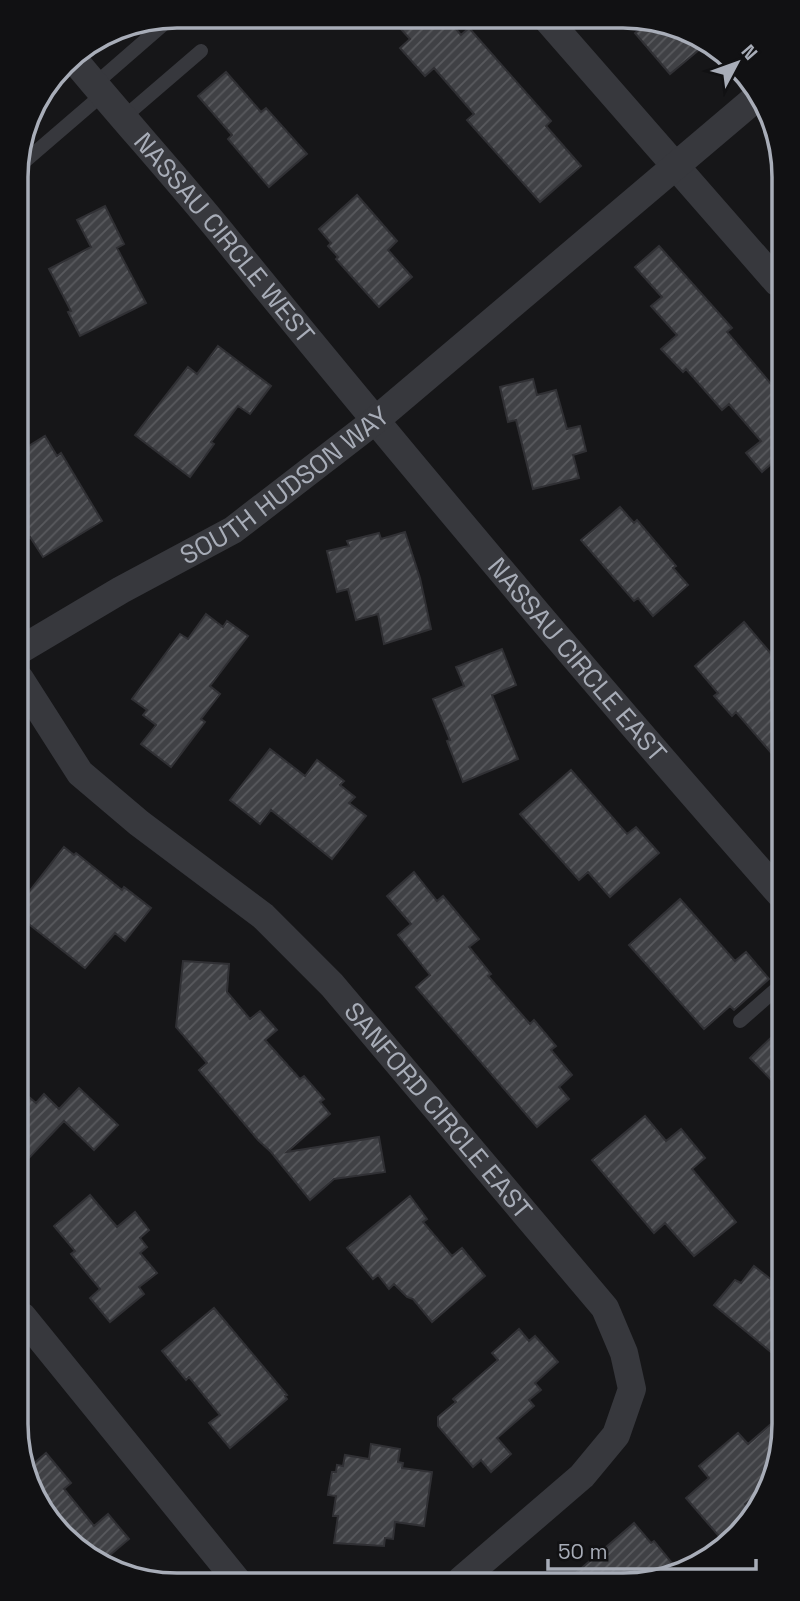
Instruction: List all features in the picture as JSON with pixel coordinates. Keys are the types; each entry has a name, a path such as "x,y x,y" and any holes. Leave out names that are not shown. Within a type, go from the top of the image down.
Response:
{"street":[{"path":"555,28 772,276"},
{"name":"NASSAU CIRCLE WEST","path":"79,65 227,239 307,340 377,419"},
{"name":"SOUTH HUDSON WAY","path":"28,645 121,590 233,530 377,419 751,102"},
{"name":"NASSAU CIRCLE EAST","path":"377,419 636,729 772,886"},
{"name":"SANFORD CIRCLE EAST","path":"28,692 80,773 139,822 263,916 322,975 605,1308 624,1353 632,1389 615,1435 582,1476 469,1573"},
{"path":"28,1323 231,1573"}],"lane":[{"path":"29,156 160,29"},
{"path":"123,118 201,51"},
{"path":"740,1021 772,993"}],"building":[{"path":"400,28 455,28 461,35 469,28 551,121 546,126 581,166 540,202 467,120 474,114 434,68 425,76 400,48 410,39"},
{"path":"640,29 671,36 700,49 670,74 635,33"},
{"path":"226,72 261,112 266,108 307,154 269,187 228,139 232,135 198,96"},
{"path":"357,195 397,241 388,250 412,277 379,307 336,259 338,257 328,246 331,243 319,229"},
{"path":"105,206 124,244 117,248 146,303 80,336 68,312 71,311 49,269 91,247 77,220"},
{"path":"659,246 732,328 727,332 772,385 772,463 762,472 746,453 761,441 729,404 722,410 686,369 683,372 661,349 677,335 651,306 662,297 635,267"},
{"path":"218,346 271,386 250,414 238,406 211,442 214,444 190,477 135,435 188,367 197,374"},
{"path":"533,379 537,395 556,390 567,429 580,426 586,451 573,455 579,478 533,489 516,420 508,422 500,387"},
{"path":"45,436 57,456 61,453 102,521 43,557 30,537 28,538 28,446"},
{"path":"620,507 634,523 637,520 676,566 673,568 688,585 653,616 638,598 634,601 581,540"},
{"path":"405,532 420,578 431,629 384,644 378,614 356,620 348,589 337,592 327,551 349,546 347,541 379,533 381,539"},
{"path":"206,614 223,627 227,621 248,636 210,686 220,694 201,719 205,722 171,767 141,744 156,725 143,715 147,710 132,699 180,634 188,639"},
{"path":"744,622 772,655 772,754 736,712 732,716 714,696 718,693 695,666"},
{"path":"502,649 516,685 492,695 518,759 463,782 433,699 464,686 456,667"},
{"path":"270,749 305,776 317,760 344,781 340,785 355,797 349,803 366,816 332,859 271,810 260,824 230,800"},
{"path":"571,770 627,834 636,827 659,853 610,897 588,872 579,880 520,814"},
{"path":"64,847 151,908 125,941 115,933 85,968 28,923 28,893"},
{"path":"414,872 437,901 443,896 479,939 469,947 491,974 488,976 530,1024 534,1020 556,1046 551,1050 572,1075 559,1087 569,1099 537,1127 416,987 430,975 398,935 411,924 387,896"},
{"path":"680,899 735,961 746,952 769,979 734,1010 730,1006 704,1029 629,945"},
{"path":"183,961 229,964 227,992 250,1019 260,1011 277,1030 265,1040 300,1079 304,1076 324,1099 320,1102 330,1114 287,1152 379,1137 385,1172 334,1179 310,1200 199,1070 207,1063 176,1027"},
{"path":"772,1037 772,1081 750,1058"},
{"path":"79,1088 118,1125 94,1150 64,1121 28,1159 28,1096 36,1103 44,1094 59,1109"},
{"path":"645,1116 666,1141 681,1129 705,1158 692,1169 736,1222 694,1256 665,1223 654,1233 592,1160"},
{"path":"90,1195 117,1227 135,1212 149,1230 140,1238 147,1247 140,1253 157,1273 139,1287 144,1294 110,1322 90,1298 100,1289 71,1254 75,1251 54,1226"},
{"path":"410,1196 427,1219 423,1222 452,1256 462,1248 485,1276 432,1322 413,1299 407,1297 394,1284 389,1289 378,1275 373,1279 347,1248"},
{"path":"754,1266 772,1280 772,1353 714,1305 735,1280 741,1283"},
{"path":"214,1308 287,1395 287,1399 230,1448 209,1423 220,1415 189,1377 186,1380 162,1351"},
{"path":"519,1329 529,1341 535,1336 558,1362 535,1383 541,1390 529,1400 534,1406 497,1438 511,1454 491,1472 481,1460 473,1467 438,1426 438,1417 456,1402 453,1399 498,1360 492,1353"},
{"path":"771,1424 769,1453 761,1481 753,1497 745,1504 747,1506 741,1515 720,1537 686,1498 709,1478 699,1466 738,1433 748,1444"},
{"path":"371,1444 400,1449 398,1462 403,1463 402,1468 432,1472 424,1526 395,1522 393,1539 385,1538 384,1546 334,1543 338,1516 333,1516 336,1496 328,1495 332,1472 336,1472 337,1465 343,1466 345,1455 369,1459"},
{"path":"46,1453 71,1483 64,1489 94,1526 108,1514 129,1539 108,1556 86,1542 59,1515 48,1499 34,1464"},
{"path":"634,1523 651,1543 654,1541 672,1563 643,1572 576,1573"}]}
